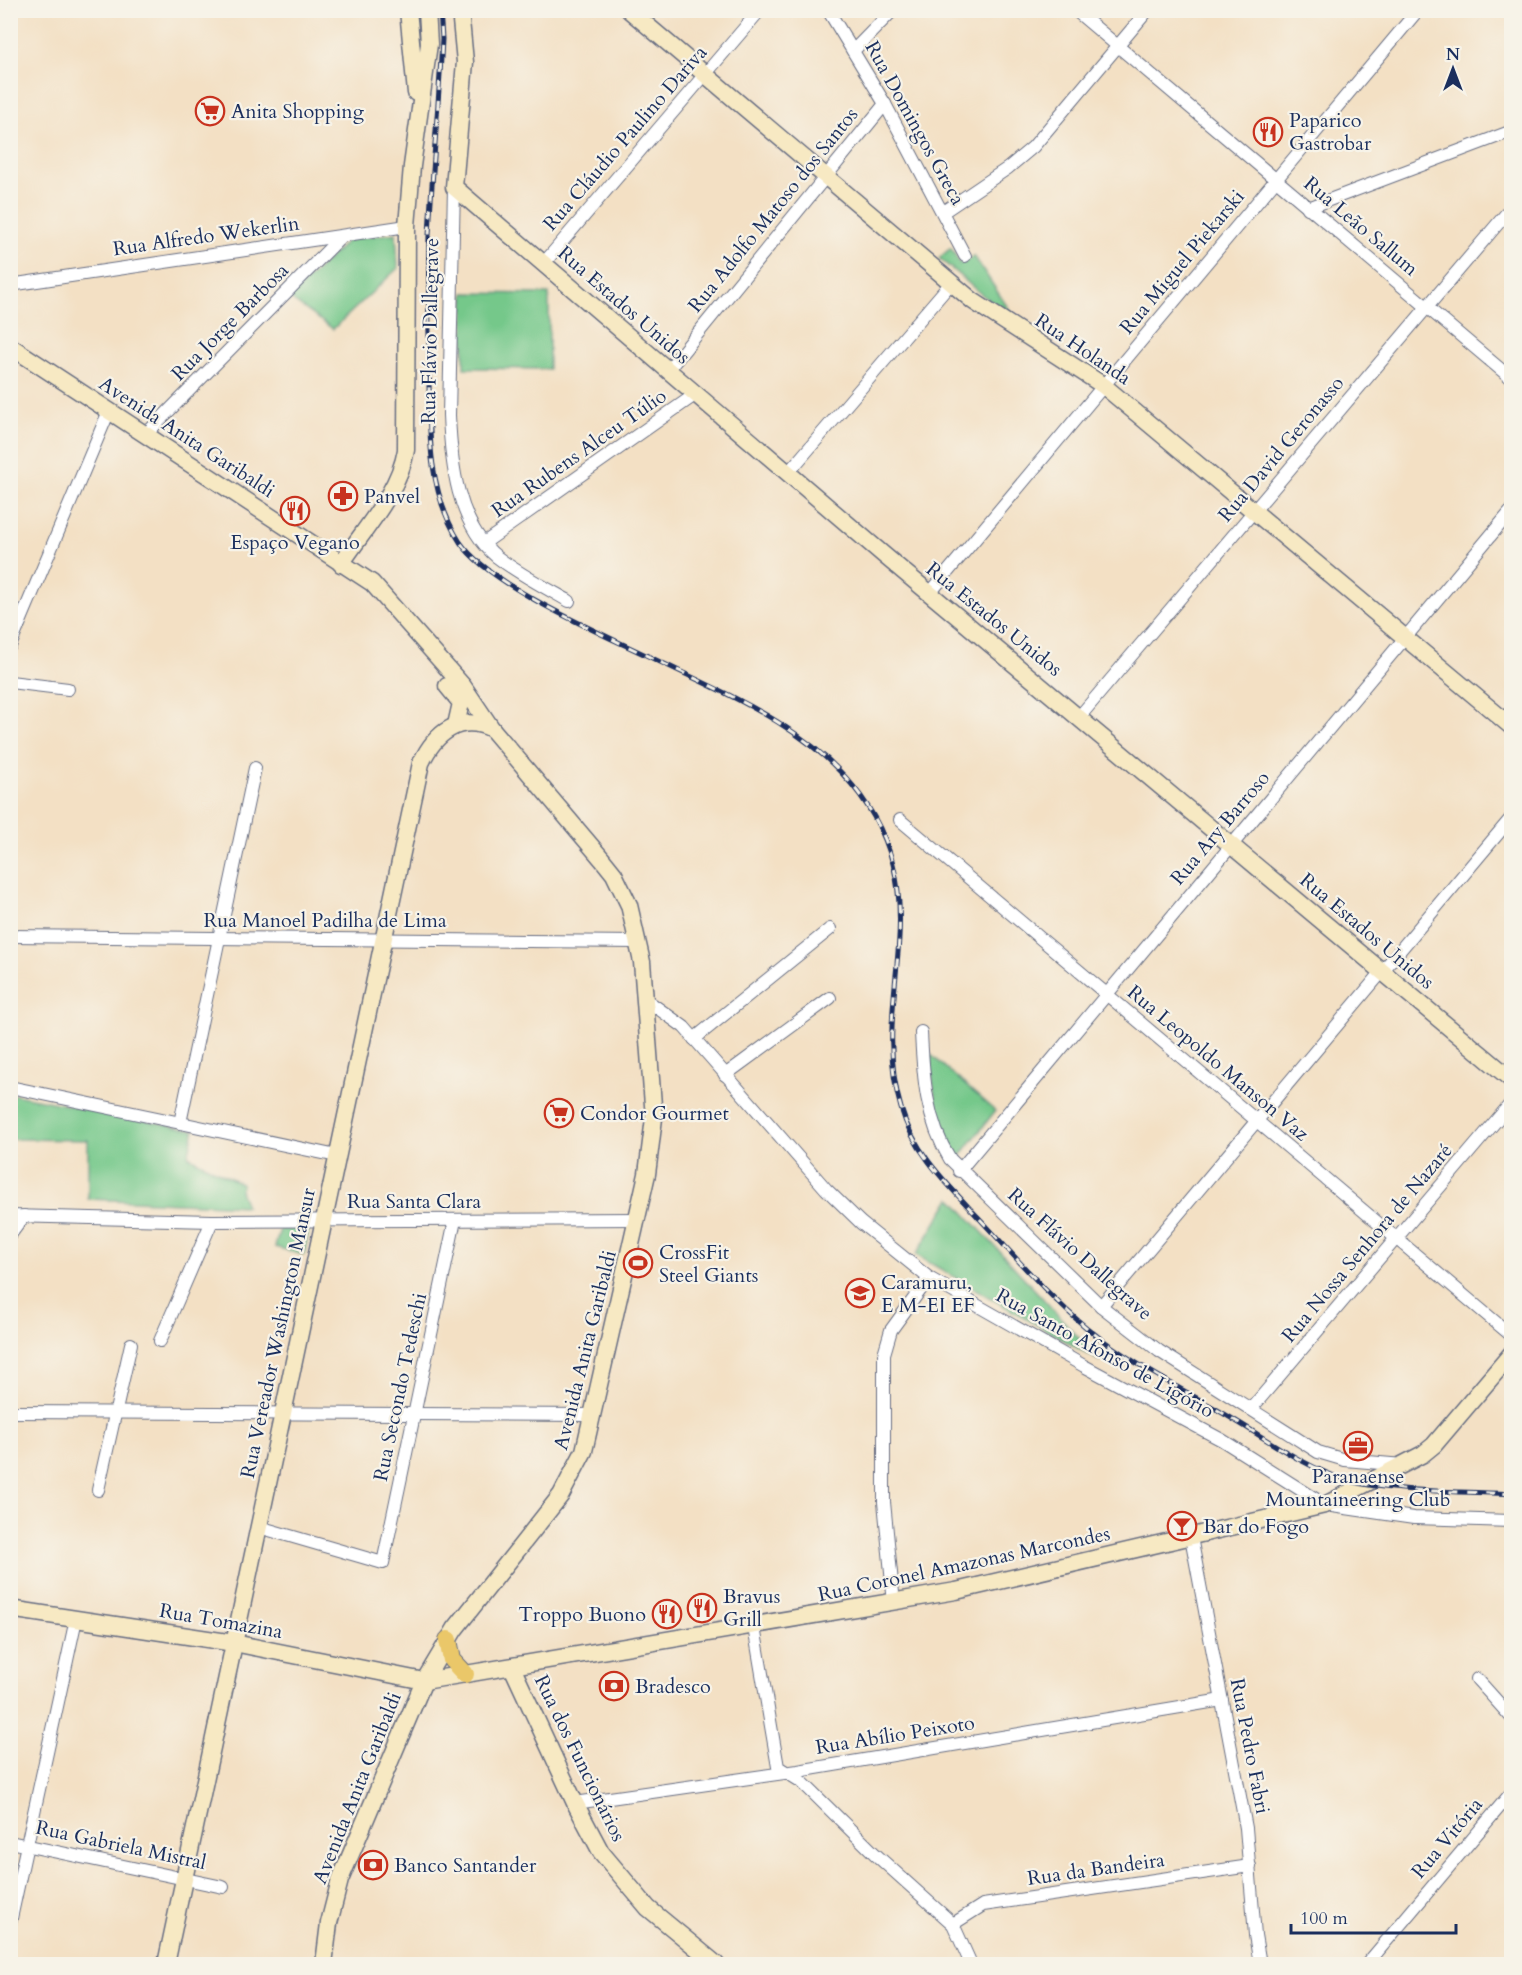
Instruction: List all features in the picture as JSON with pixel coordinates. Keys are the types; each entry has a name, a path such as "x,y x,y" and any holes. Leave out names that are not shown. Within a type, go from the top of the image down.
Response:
{"main road":[{"name":"Rua Flávio Dallegrave","path":"408,10 418,113"},
{"name":"Rua Flávio Dallegrave","path":"341,564 391,488 402,468 406,450 407,226 418,113 429,44 427,10"},
{"name":"Rua Flávio Dallegrave","path":"454,187 465,62 460,10"},
{"name":"Rua Holanda","path":"629,10 951,283 988,312 1061,355 1104,386 1512,727"},
{"name":"Rua Estados Unidos","path":"454,187 930,593 1512,1080"},
{"name":"Avenida Anita Garibaldi","path":"10,346 372,583 463,686 492,729 614,874 629,905 639,942 654,1132 638,1219 584,1451 561,1494 448,1640 424,1681 340,1880 328,1923 324,1965"},
{"name":"Avenida Anita Garibaldi","path":"341,564 457,698 461,709 456,724"},
{"path":"456,724 475,722 492,729"},
{"name":"Rua Vereador Washington Mansur","path":"166,1965 421,763 432,744 456,724"},
{"path":"1325,1505 1406,1465 1434,1445 1512,1353"},
{"name":"Rua Coronel Amazonas Marcondes","path":"424,1681 894,1603 1325,1505"},
{"name":"Rua Tomazina","path":"10,1609 234,1643 424,1681"},
{"path":"448,1640 452,1660 465,1674"},
{"name":"Rua dos Funcionários","path":"512,1666 575,1803 601,1852 629,1888 665,1924 716,1965"}],"street":[{"name":"Rua Cláudio Paulino Dariva","path":"544,263 760,10"},
{"name":"Rua Domingos Greca","path":"828,10 885,104 965,256"},
{"path":"853,51 893,10"},
{"name":"Rua Leão Sallum","path":"1075,10 1512,379"},
{"path":"943,212 1021,158 1148,10"},
{"name":"Rua Miguel Piekarski","path":"930,593 1418,10"},
{"name":"Rua Adolfo Matoso dos Santos","path":"668,370 885,104"},
{"path":"1308,208 1512,131"},
{"name":"Rua Flávio Dallegrave","path":"454,187 449,369 450,442 466,513 484,543 513,568 569,601"},
{"name":"Rua David Geronasso","path":"1080,717 1512,207"},
{"name":"Rua Alfredo Wekerlin","path":"10,285 407,226"},
{"name":"Rua Jorge Barbosa","path":"145,435 342,236"},
{"path":"788,473 951,283"},
{"name":"Rua Rubens Alceu Túlio","path":"484,543 696,394"},
{"path":"10,646 110,411"},
{"name":"Rua Ary Barroso","path":"959,1171 1512,510"},
{"path":"10,682 69,689"},
{"path":"180,1123 255,768"},
{"path":"1101,1306 1512,817"},
{"name":"Rua Leopoldo Manson Vaz","path":"900,820 1512,1336"},
{"path":"694,1039 830,929"},
{"name":"Rua Manoel Padilha de Lima","path":"10,936 639,942"},
{"path":"725,1075 830,998"},
{"name":"Rua Santo Afonso de Ligório","path":"645,999 676,1020 826,1189 861,1223 929,1278 1084,1366 1197,1426 1325,1505"},
{"name":"Rua Flávio Dallegrave","path":"921,1032 928,1104 940,1144 959,1171 1101,1306 1160,1351 1318,1452 1345,1460 1406,1465"},
{"path":"10,1087 337,1156"},
{"name":"Rua Nossa Senhora de Nazaré","path":"1251,1409 1512,1102"},
{"name":"Rua Santa Clara","path":"10,1216 212,1221 638,1219"},
{"path":"10,1235 24,1216"},
{"name":"Rua Secondo Tedeschi","path":"259,1527 383,1563 455,1220"},
{"path":"160,1341 212,1221"},
{"path":"894,1603 884,1502 884,1354 891,1330 929,1278"},
{"path":"98,1491 131,1344"},
{"path":"10,1412 594,1415"},
{"name":"Rua Coronel Amazonas Marcondes","path":"1325,1505 1414,1518 1512,1521"},
{"name":"Rua Pedro Fabri","path":"1191,1537 1250,1866 1254,1935 1260,1965"},
{"path":"10,1923 76,1619"},
{"path":"754,1626 775,1762 783,1772 802,1782 875,1854 953,1924 971,1965"},
{"path":"1477,1678 1512,1718"},
{"name":"Rua Abílio Peixoto","path":"575,1803 783,1772 1221,1700"},
{"name":"Rua Vitória","path":"1367,1965 1512,1792"},
{"name":"Rua Gabriela Mistral","path":"10,1842 223,1887"},
{"name":"Rua da Bandeira","path":"953,1924 983,1905 1250,1866"}],"green space":[{"path":"396,233 398,268 333,329 289,298 349,239"},
{"path":"951,248 960,264 974,256 1014,317 981,294 939,258"},
{"path":"464,293 549,294 549,369 464,368"},
{"path":"930,1054 995,1111 959,1158 946,1134 937,1108"},
{"path":"11,1094 194,1130 188,1156 242,1184 240,1191 246,1206 88,1199 88,1140 11,1139"},
{"path":"951,1198 1100,1361 916,1255"},
{"path":"280,1229 309,1229 304,1255 275,1247"}],"railway":[{"path":"440,10 442,39 429,236 429,424 434,473 440,497 448,520 460,542 475,559 496,576 550,608 738,700 793,732 840,771 860,795 883,835 896,875 899,913 892,1028 893,1067 906,1124 922,1153 943,1179 1072,1315 1104,1341 1141,1366 1317,1469 1346,1480 1385,1487 1512,1494"}],"place":[{"name":"Anita Shopping","path":"210,111"},
{"name":"Paparico Gastrobar","path":"1268,132"},
{"name":"Panvel","path":"343,496"},
{"name":"Espaço Vegano","path":"295,511"},
{"name":"Condor Gourmet","path":"559,1113"},
{"name":"CrossFit Steel Giants","path":"638,1263"},
{"name":"Caramuru, E M-EI EF","path":"860,1293"},
{"name":"Paranaense Mountaineering Club","path":"1358,1446"},
{"name":"Bar do Fogo","path":"1182,1526"},
{"name":"Bravus Grill","path":"702,1608"},
{"name":"Troppo Buono","path":"667,1614"},
{"name":"Bradesco","path":"614,1686"},
{"name":"Banco Santander","path":"373,1865"}]}
